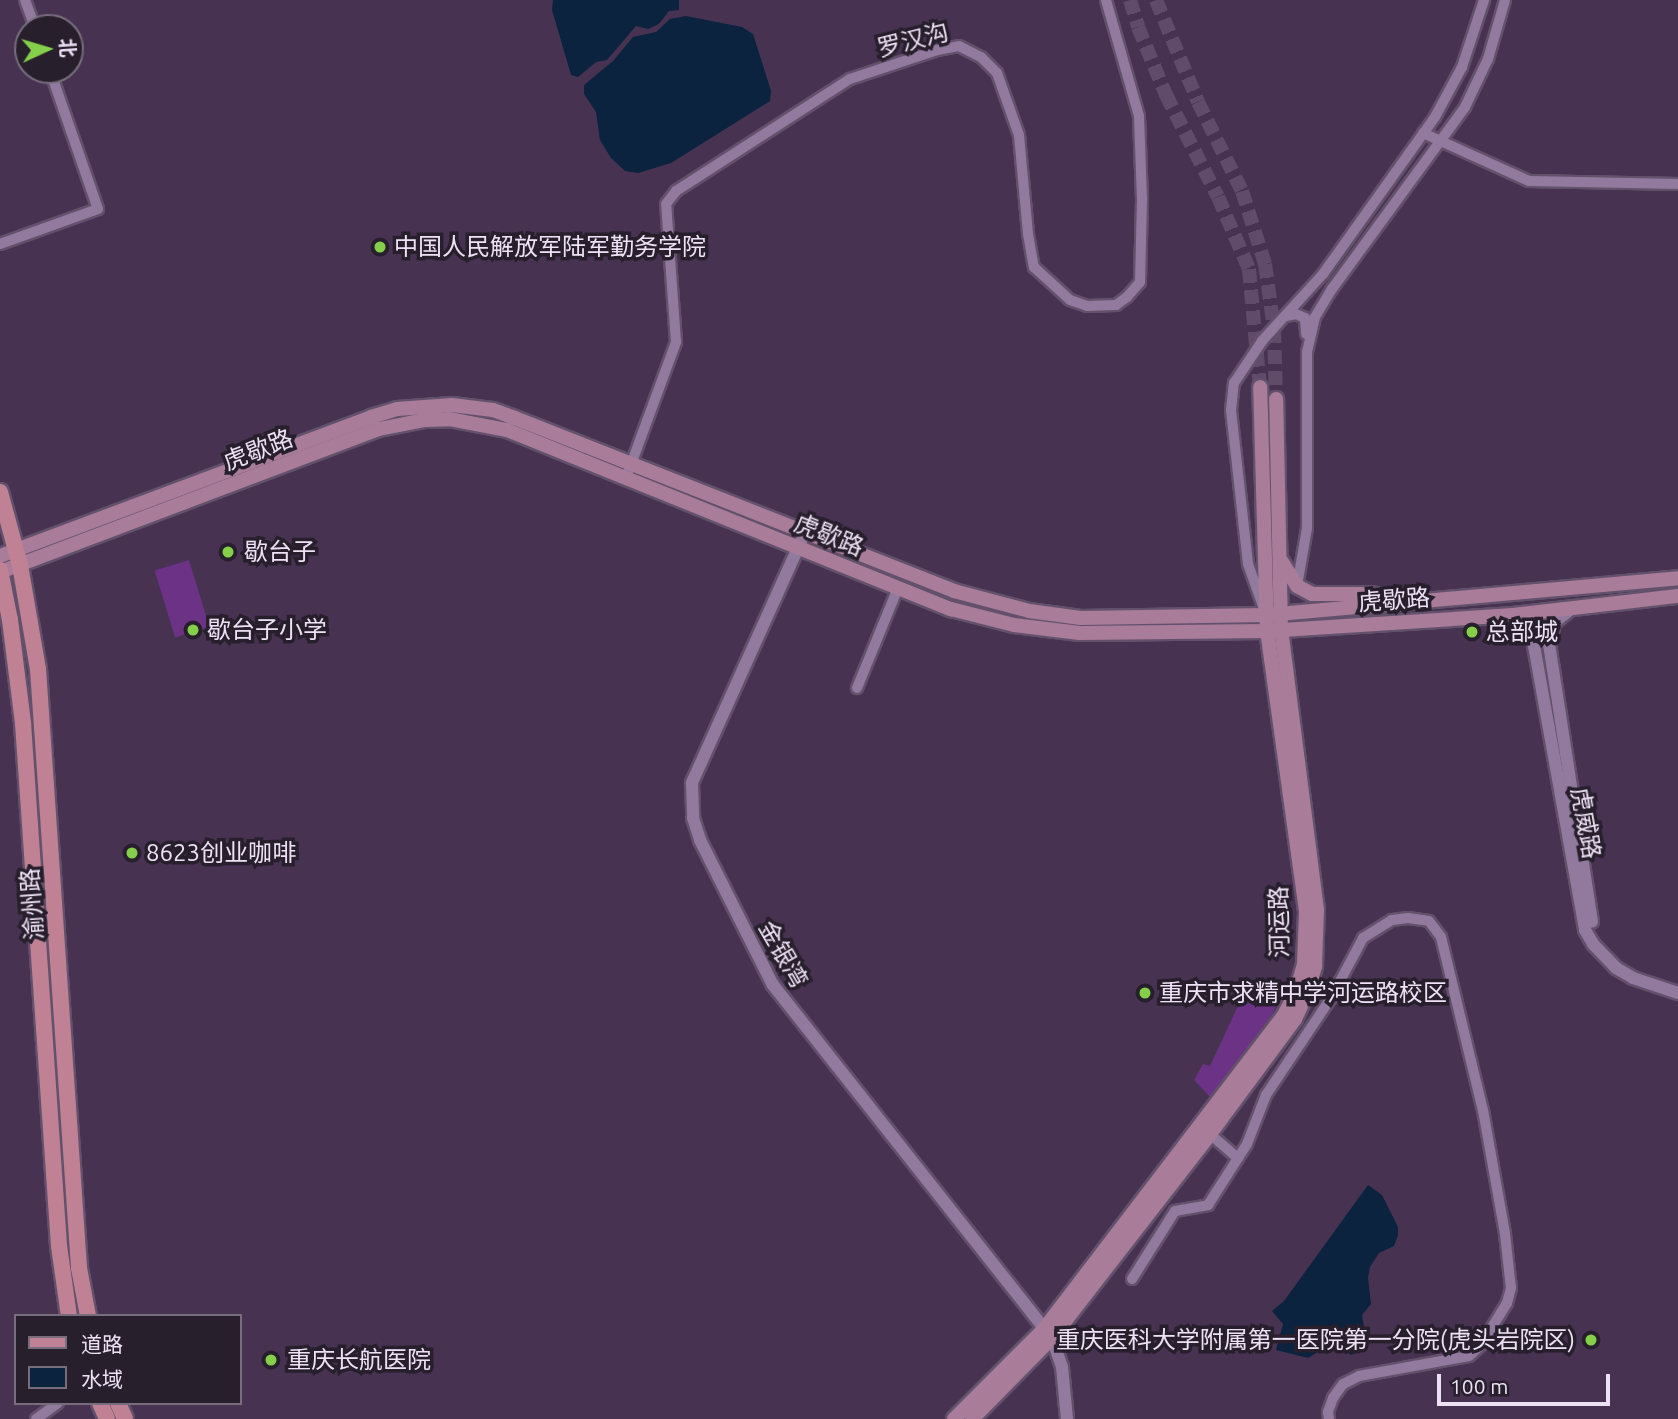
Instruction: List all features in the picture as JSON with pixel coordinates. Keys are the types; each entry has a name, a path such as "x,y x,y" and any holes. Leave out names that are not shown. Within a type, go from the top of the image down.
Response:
{"main road":[{"name":"河运路","path":"954,1419 1048,1333 1284,1015 1296,992 1304,964 1306,911 1274,631 1260,387"},
{"name":"河运路","path":"1274,614 1280,558 1276,399"},
{"name":"虎歇路","path":"0,571 18,557 397,409 452,405 493,410 632,462 898,588 983,619 1080,633 1274,631 1513,615 1678,596"},
{"name":"虎歇路","path":"0,556 18,557 379,429 425,420 449,419 490,425 626,478 801,541 954,592 1029,611 1081,618 1274,614 1422,603 1678,578"},
{"name":"渝州路","path":"0,492 18,557 38,670 79,1268 88,1314"},
{"path":"1280,558 1297,586 1312,594 1381,595 1422,603"},
{"name":"渝州路","path":"0,571 10,620 23,723 59,1246 69,1314"},
{"name":"河运路","path":"972,1419 1048,1333 1210,1134 1295,1020 1315,965 1317,910 1274,631"}],"street":[{"name":"罗汉沟","path":"626,478 677,342 666,204 676,191 850,79 937,50 959,46 981,57 997,73 1019,135 1028,234 1034,267 1070,300 1087,306 1116,305 1127,297 1140,282 1142,199 1139,116 1106,0"},
{"path":"1274,614 1248,564 1231,395 1240,369 1323,275 1423,133 1462,67 1484,0"},
{"path":"1307,352 1310,334 1324,301 1441,144 1465,107 1488,59 1505,0"},
{"path":"0,244 98,209 55,84"},
{"path":"1423,133 1441,144 1529,181 1678,184"},
{"path":"1284,317 1296,314 1305,318 1307,352 1307,528 1297,586"},
{"name":"金银湾","path":"801,541 692,783 693,818 700,840 773,985 1048,1333"},
{"path":"857,688 898,588"},
{"name":"虎威路","path":"1571,609 1554,623 1549,654 1593,928 1600,940 1621,962 1634,970 1678,985"},
{"name":"虎威路","path":"1513,615 1521,621 1533,640 1586,930 1593,944 1616,968 1633,978 1678,993"},
{"path":"1132,1279 1175,1211 1208,1205 1238,1158 1266,1095 1331,998 1363,938 1392,920 1408,918 1429,921 1441,937 1483,1110 1505,1234 1511,1288 1507,1303 1481,1345 1469,1356 1359,1376 1343,1384 1333,1398 1328,1412 1329,1419"},
{"path":"1210,1134 1238,1158"},
{"path":"1048,1333 1062,1367 1067,1419"},
{"path":"36,1419 55,1405"}],"shaded area":[{"path":"189,560 209,627 175,637 155,571"},
{"path":"1285,987 1273,1013 1211,1098 1194,1080 1203,1064 1210,1066 1237,1008"}],"water":[{"path":"553,0 679,0 679,10 669,11 659,24 648,29 636,26 607,60 596,62 578,77 571,75 552,10"},
{"path":"686,16 742,27 753,34 771,91 770,101 671,163 638,173 625,171 611,158 600,140 596,112 584,94 584,85 613,61 633,37 656,32 670,19"},
{"path":"1368,1185 1382,1195 1398,1227 1398,1235 1394,1246 1379,1253 1370,1267 1368,1278 1371,1304 1362,1315 1366,1339 1359,1351 1351,1355 1339,1346 1328,1346 1308,1358 1276,1350 1283,1324 1272,1311 1284,1301"}],"tunnel":[{"path":"1130,0 1166,95 1218,197 1249,269 1260,387"},
{"path":"1156,0 1198,102 1242,191 1265,264 1274,329 1276,399"}],"place":[{"name":"中国人民解放军陆军勤务学院","path":"380,247"},
{"name":"歇台子","path":"228,552"},
{"name":"歇台子小学","path":"193,630"},
{"name":"总部城","path":"1472,632"},
{"name":"8623创业咖啡","path":"132,853"},
{"name":"重庆市求精中学河运路校区","path":"1145,993"},
{"name":"重庆医科大学附属第一医院第一分院(虎头岩院区)","path":"1591,1340"},
{"name":"重庆长航医院","path":"271,1360"}]}
